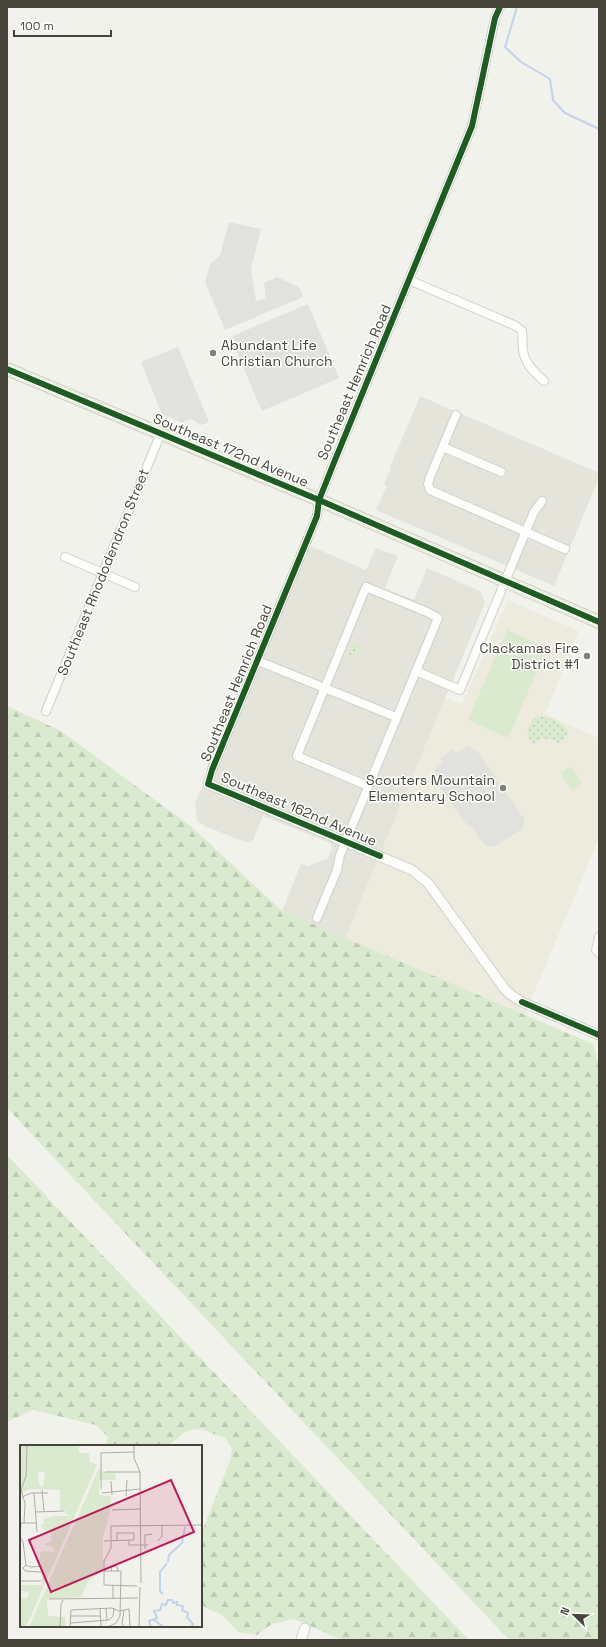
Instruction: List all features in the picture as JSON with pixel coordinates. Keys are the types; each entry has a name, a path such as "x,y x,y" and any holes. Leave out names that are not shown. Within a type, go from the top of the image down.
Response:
{"main road":[{"name":"Southeast 172nd Avenue","path":"7,369 319,500 599,622"}],"street":[{"name":"Southeast Hemrich Road","path":"208,784 212,770 317,516 319,500 472,126 495,18 500,7"},
{"path":"409,280 516,326 522,331 523,349 526,360 534,372 544,381"},
{"path":"456,415 428,480 430,490 566,549"},
{"name":"Southeast Rhododendron Street","path":"46,711 161,433"},
{"path":"442,447 501,472"},
{"path":"416,671 460,690 534,512 542,501"},
{"path":"65,558 135,587"},
{"path":"317,918 337,870 340,854 345,841 368,786 396,717 438,618 366,587 297,756 368,786"},
{"path":"258,661 396,717"},
{"name":"Southeast 162nd Avenue","path":"208,784 412,870 428,883 511,995 522,1002 599,1035"},
{"path":"597,951 599,937"},
{"path":"301,1640 306,1628"}],"shaded area":[{"path":"229,222 261,229 251,269 256,301 266,299 264,283 277,277 299,287 303,297 225,330 205,282 210,264 220,256"},
{"path":"308,304 339,378 262,411 230,337"},
{"path":"178,347 209,422 201,425 191,419 182,423 162,414 141,362"},
{"path":"420,396 599,473 599,478 554,586 376,510 387,486 384,484 391,468 390,467"},
{"path":"301,542 366,570 376,548 398,556 385,588 414,600 427,568 480,591 485,603 345,939 282,911 301,864 308,866 328,858 332,848 330,843 263,816 253,840 248,843 204,826 197,820 195,803 206,778 207,768"},
{"name":"Scouters Mountain Elementary School","path":"510,601 579,631 545,714 599,738 599,838 525,1015 345,939 445,698 462,704 506,603"},
{"path":"467,746 477,751 524,819 524,825 521,829 494,847 485,845 470,825 468,826 435,781 439,777 434,770 443,763 440,758 453,749 456,754"}],"green space":[{"path":"507,630 547,648 508,738 468,720"},
{"path":"352,643 360,647 357,654 353,656 348,654"},
{"path":"7,706 61,731 193,828 282,911 593,1044 599,1065 599,1640 509,1640 7,1108"},
{"path":"537,716 550,718 563,726 568,732 565,738 558,743 546,739 539,740 533,744 529,739 527,732 533,719"},
{"path":"570,766 582,783 572,791 560,773"},
{"path":"7,1155 469,1640 342,1640 294,1619 272,1624 257,1635 238,1632 222,1615 202,1605 202,1531 230,1461 232,1449 225,1438 201,1429 186,1431 169,1445 105,1445 108,1437 96,1425 33,1410 7,1422"}],"waterway":[{"path":"517,7 505,47 521,62 550,79 553,100 565,113 599,129"}],"cycle path":[{"path":"380,856 208,784 212,770 317,516 319,500 335,460 472,126 495,18 500,7"},
{"path":"7,369 319,500 599,622"},
{"path":"522,1002 599,1035"}],"place":[{"name":"Abundant Life Christian Church","path":"213,353"},
{"name":"Clackamas Fire District #1","path":"587,656"},
{"name":"Scouters Mountain Elementary School","path":"503,788"}]}
